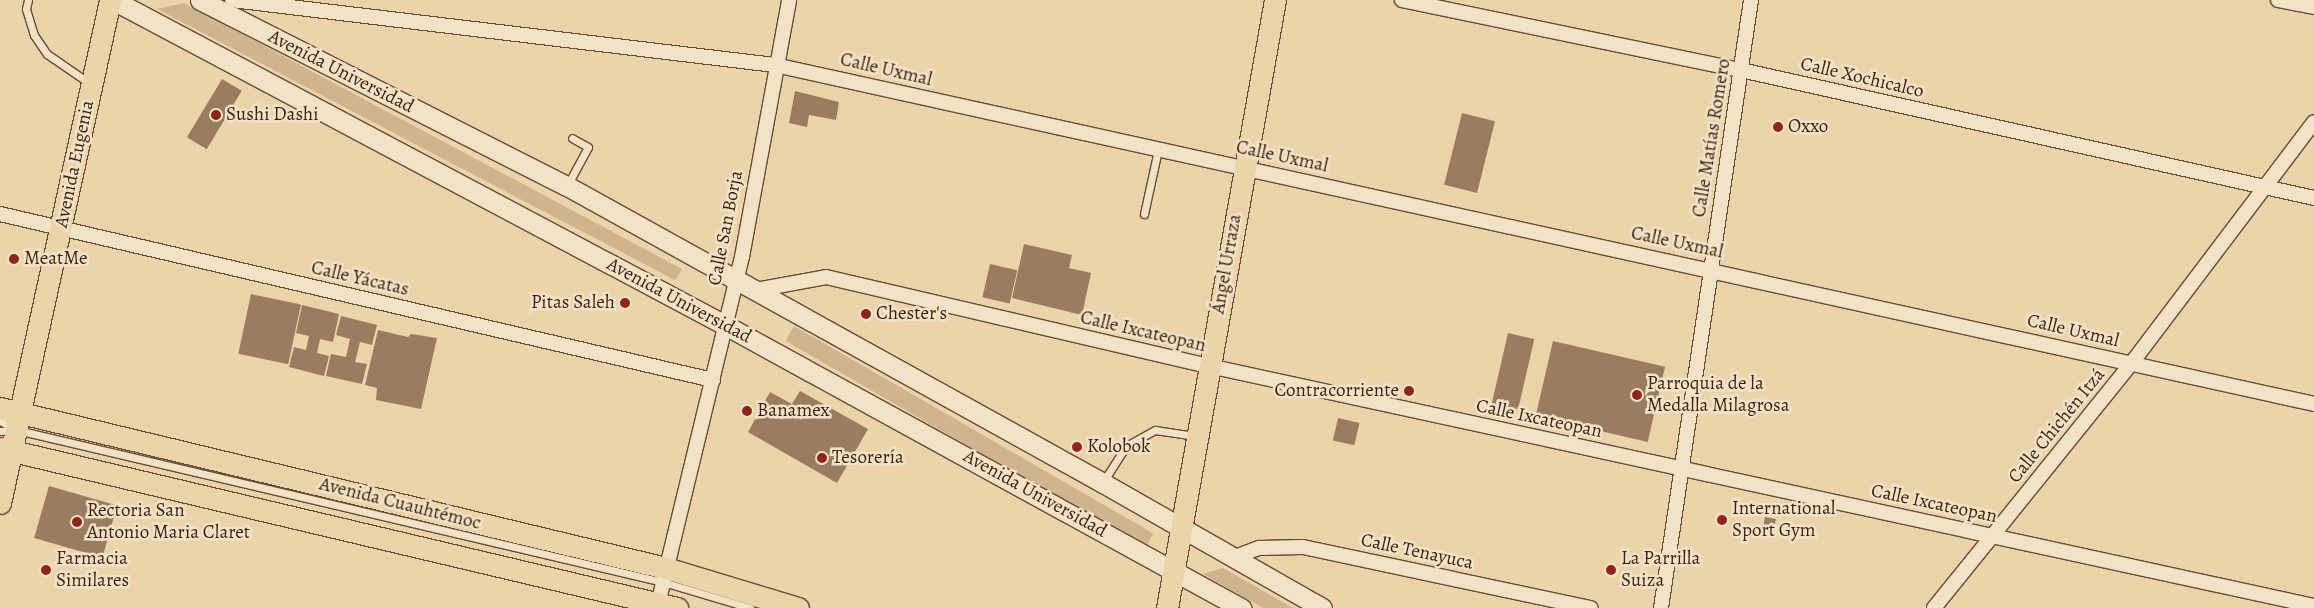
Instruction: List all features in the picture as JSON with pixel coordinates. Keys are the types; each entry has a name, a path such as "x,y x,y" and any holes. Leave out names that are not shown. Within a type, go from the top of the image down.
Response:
{"main road":[{"name":"Avenida Eugenia","path":"0,503 7,420 61,228 91,85 112,0"},
{"name":"Avenida Universidad","path":"112,0 726,325 1175,570 1241,608"},
{"name":"Avenida Universidad","path":"200,0 567,186 1103,483 1322,608"},
{"name":"Ángel Urraza","path":"1175,570 1244,168 1275,0"},
{"name":"Avenida Cuauhtémoc","path":"7,420 665,594"},
{"name":"Avenida Cuauhtémoc","path":"6,449 665,594 798,608"},
{"path":"1167,608 1175,570"}],"street":[{"name":"Calle Uxmal","path":"232,0 775,64 2314,404"},
{"name":"Calle San Borja","path":"665,594 736,280 788,0"},
{"name":"Calle Xochicalco","path":"1402,0 1741,70 2262,188 2314,198"},
{"name":"Calle Matías Romero","path":"1661,608 1751,0"},
{"path":"2278,0 2314,7"},
{"name":"Calle Chichén Itzá","path":"1934,608 2131,364 2262,188 2314,122"},
{"name":"Calle Yácatas","path":"0,214 712,380"},
{"name":"Calle Ixcateopan","path":"756,290 826,277 1210,366 2314,606"},
{"name":"Calle Tenayuca","path":"1235,557 1259,548 1304,547 1591,608"}],"lane":[{"path":"28,0 26,9 34,35 47,54 91,85"},
{"path":"567,186 588,147 572,138"},
{"path":"1144,214 1158,150"},
{"path":"1103,483 1126,446 1155,430 1199,436"},
{"path":"665,594 750,608"}],"shaded area":[{"path":"184,3 682,269 675,280 157,9"},
{"path":"794,326 1153,534 1145,548 786,341"},
{"path":"1223,568 1293,608 1263,608 1203,574"}],"building":[{"name":"Sushi Dashi","path":"222,79 242,91 207,149 187,137"},
{"path":"795,91 839,102 836,120 809,115 807,127 789,123"},
{"path":"1462,113 1495,121 1477,193 1444,185"},
{"path":"1024,244 1072,255 1069,268 1091,273 1082,315 1012,298"},
{"path":"990,264 1017,270 1010,303 982,297"},
{"path":"251,294 301,305 288,364 238,354"},
{"path":"302,305 339,314 333,342 320,339 317,353 329,356 324,376 289,367 294,347 306,350 309,336 296,333"},
{"path":"341,316 377,325 372,345 360,342 355,362 367,364 362,384 326,376 331,354 346,357 350,339 336,335"},
{"path":"378,330 408,337 411,334 437,338 421,409 376,400 377,388 365,385"},
{"path":"1508,333 1534,339 1518,409 1492,403"},
{"path":"1553,341 1665,367 1648,442 1536,416"},
{"name":"Tesorería","path":"800,391 868,429 837,483 748,432 770,392 792,404"},
{"path":"1338,418 1359,423 1354,445 1333,440"},
{"name":"Rectoria San Antonio Maria Claret","path":"49,486 117,506 102,557 34,538"},
{"path":"1765,517 1776,519 1773,538 1762,536"}],"place":[{"name":"Sushi Dashi","path":"216,115"},
{"name":"Oxxo","path":"1778,127"},
{"name":"MeatMe","path":"14,259"},
{"name":"Pitas Saleh","path":"625,303"},
{"name":"Chester's","path":"866,314"},
{"name":"Contracorriente","path":"1409,391"},
{"name":"Parroquia de la Medalla Milagrosa","path":"1637,395"},
{"name":"Banamex","path":"747,411"},
{"name":"Kolobok","path":"1077,447"},
{"name":"Tesorería","path":"822,458"},
{"name":"International Sport Gym","path":"1722,520"},
{"name":"Rectoria San Antonio Maria Claret","path":"77,522"},
{"name":"Farmacia Similares","path":"46,570"},
{"name":"La Parrilla Suiza","path":"1611,570"}]}
